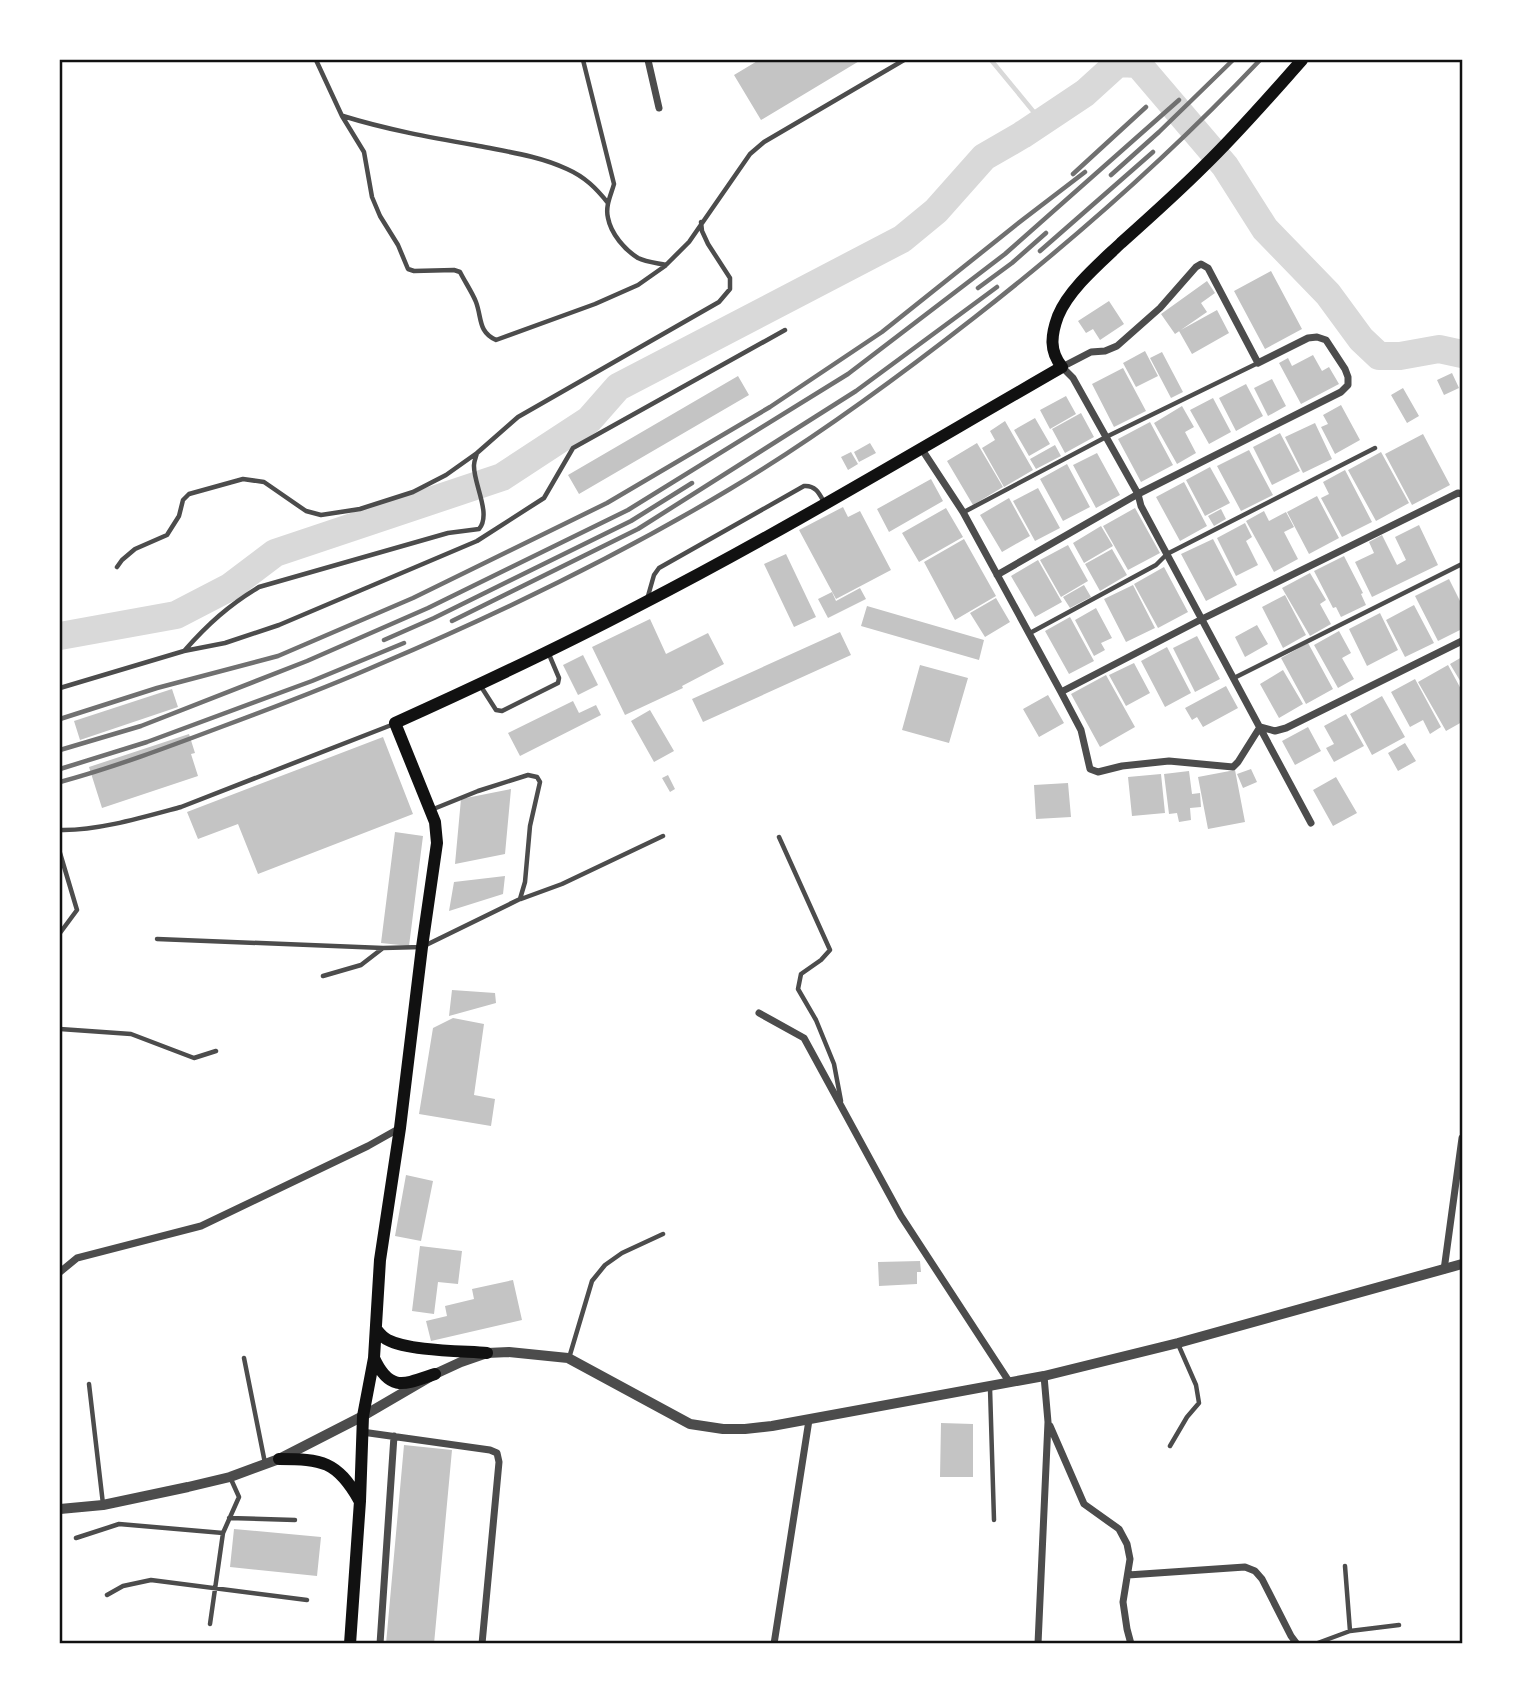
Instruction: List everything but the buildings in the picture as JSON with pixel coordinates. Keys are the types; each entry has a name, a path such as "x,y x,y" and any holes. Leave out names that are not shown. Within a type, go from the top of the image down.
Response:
{"main road":[{"path":"350,1643 363,1416 374,1358 380,1261 437,843 435,822 395,723 548,651 732,556 1062,367 1053,353 1052,338 1058,315 1070,297 1093,270 1203,168 1303,60"},
{"path":"376,1329 384,1339 393,1343 487,1353"},
{"path":"374,1358 384,1376 402,1384 435,1374"},
{"path":"278,1459 310,1460 329,1466 345,1477 359,1501"}],"street":[{"path":"648,60 660,108"},
{"path":"997,575 1138,494 1341,392 1348,385 1348,377 1326,340 1308,338 1258,363 1208,268 1202,264 1196,267 1160,308 1117,346 1105,351 1091,352 1062,367 1073,378 1107,437 1138,494 1141,506 1311,823"},
{"path":"921,447 963,512 1081,730 1090,769 1098,772 1122,765 1169,761 1233,767 1260,727"},
{"path":"1061,692 1202,619 1460,494"},
{"path":"1260,727 1275,731 1286,728 1462,641"},
{"path":"759,1013 804,1038 901,1216 1010,1383"},
{"path":"60,1272 77,1258 201,1226 400,1128"},
{"path":"1444,1270 1462,1138"},
{"path":"60,1509 103,1505 230,1477 278,1459 363,1416 435,1374 487,1353 509,1352 568,1359 690,1424 707,1428 746,1429 809,1420 1044,1376 1178,1343 1462,1264"},
{"path":"1038,1643 1048,1422 1044,1376"},
{"path":"774,1643 809,1420"},
{"path":"1048,1422 1084,1504 1119,1530 1127,1544 1130,1559 1123,1602 1131,1643"},
{"path":"362,1432 497,1453 499,1462 482,1643"},
{"path":"380,1643 394,1436"},
{"path":"1128,1574 1245,1567 1255,1571 1297,1643"}],"lane":[{"path":"316,60 342,116 364,152 372,197 408,269 460,272 476,302 487,337 496,340 595,304 638,285 666,265 689,242 750,154 764,142 904,60"},
{"path":"583,60 614,184 607,218 614,234 640,259 666,265"},
{"path":"342,116 389,129 530,156 577,174 595,186 608,203"},
{"path":"117,568 122,560 135,550 167,535 188,494 243,479 264,482 306,511 321,515 360,509 413,492 446,475 477,453 518,417 719,302 730,289 730,278 708,244 701,222"},
{"path":"60,688 184,651 225,643 279,625 477,541 544,498 573,448 785,330"},
{"path":"963,512 1258,363"},
{"path":"1029,634 1156,565 1167,554 1375,448"},
{"path":"184,651 206,626 235,602 259,587 448,533 479,529 483,524 484,514 474,466 477,453"},
{"path":"647,601 654,575 659,568 804,486 815,488 825,503"},
{"path":"1234,678 1462,564"},
{"path":"480,684 496,710 502,711 558,682 559,678 548,651"},
{"path":"60,830 76,831 181,807 395,723"},
{"path":"430,810 528,775 537,777 540,782 530,826 520,899"},
{"path":"157,939 383,948 422,947 520,899 562,884 663,836"},
{"path":"779,836 830,950 801,974 798,989 816,1020 834,1064 842,1109"},
{"path":"60,853 77,910 60,933"},
{"path":"323,976 361,965 383,948"},
{"path":"60,1030 131,1034 194,1058 216,1051"},
{"path":"568,1359 592,1281 605,1265 622,1253 663,1234"},
{"path":"1170,1446 1187,1417 1199,1403 1196,1385 1178,1343"},
{"path":"244,1357 265,1464"},
{"path":"89,1384 103,1505"},
{"path":"990,1387 994,1520"},
{"path":"210,1624 223,1534 239,1497 230,1477"},
{"path":"229,1518 295,1520"},
{"path":"76,1538 119,1524 223,1534"},
{"path":"1345,1566 1350,1631"},
{"path":"107,1595 123,1586 151,1580 307,1600"},
{"path":"1315,1643 1350,1631 1399,1625"}],"waterway":[{"path":"991,60 1042,122"},
{"path":"60,636 176,615 230,587 275,553 502,477 589,420 618,387 902,239 936,211 984,157 1085,93 1118,63 1138,64 1225,166 1265,229 1328,294 1361,339 1379,356 1400,356 1439,349 1462,354"}],"railway":[{"path":"1111,175 1233,60"},
{"path":"60,782 101,770 261,712 425,645 602,560 730,489 856,407 1013,287 1158,161 1260,60"},
{"path":"60,750 141,726 307,661 428,608 628,510 848,374 1005,254 1179,100"},
{"path":"1073,174 1146,107"},
{"path":"1040,251 1153,152"},
{"path":"60,719 157,688 278,656 413,598 607,503 770,407 882,332 1085,172"},
{"path":"978,288 1046,233"},
{"path":"452,621 638,529 856,391 997,287"},
{"path":"384,640 631,521 692,483"},
{"path":"60,769 147,742 312,681 404,643"}]}
